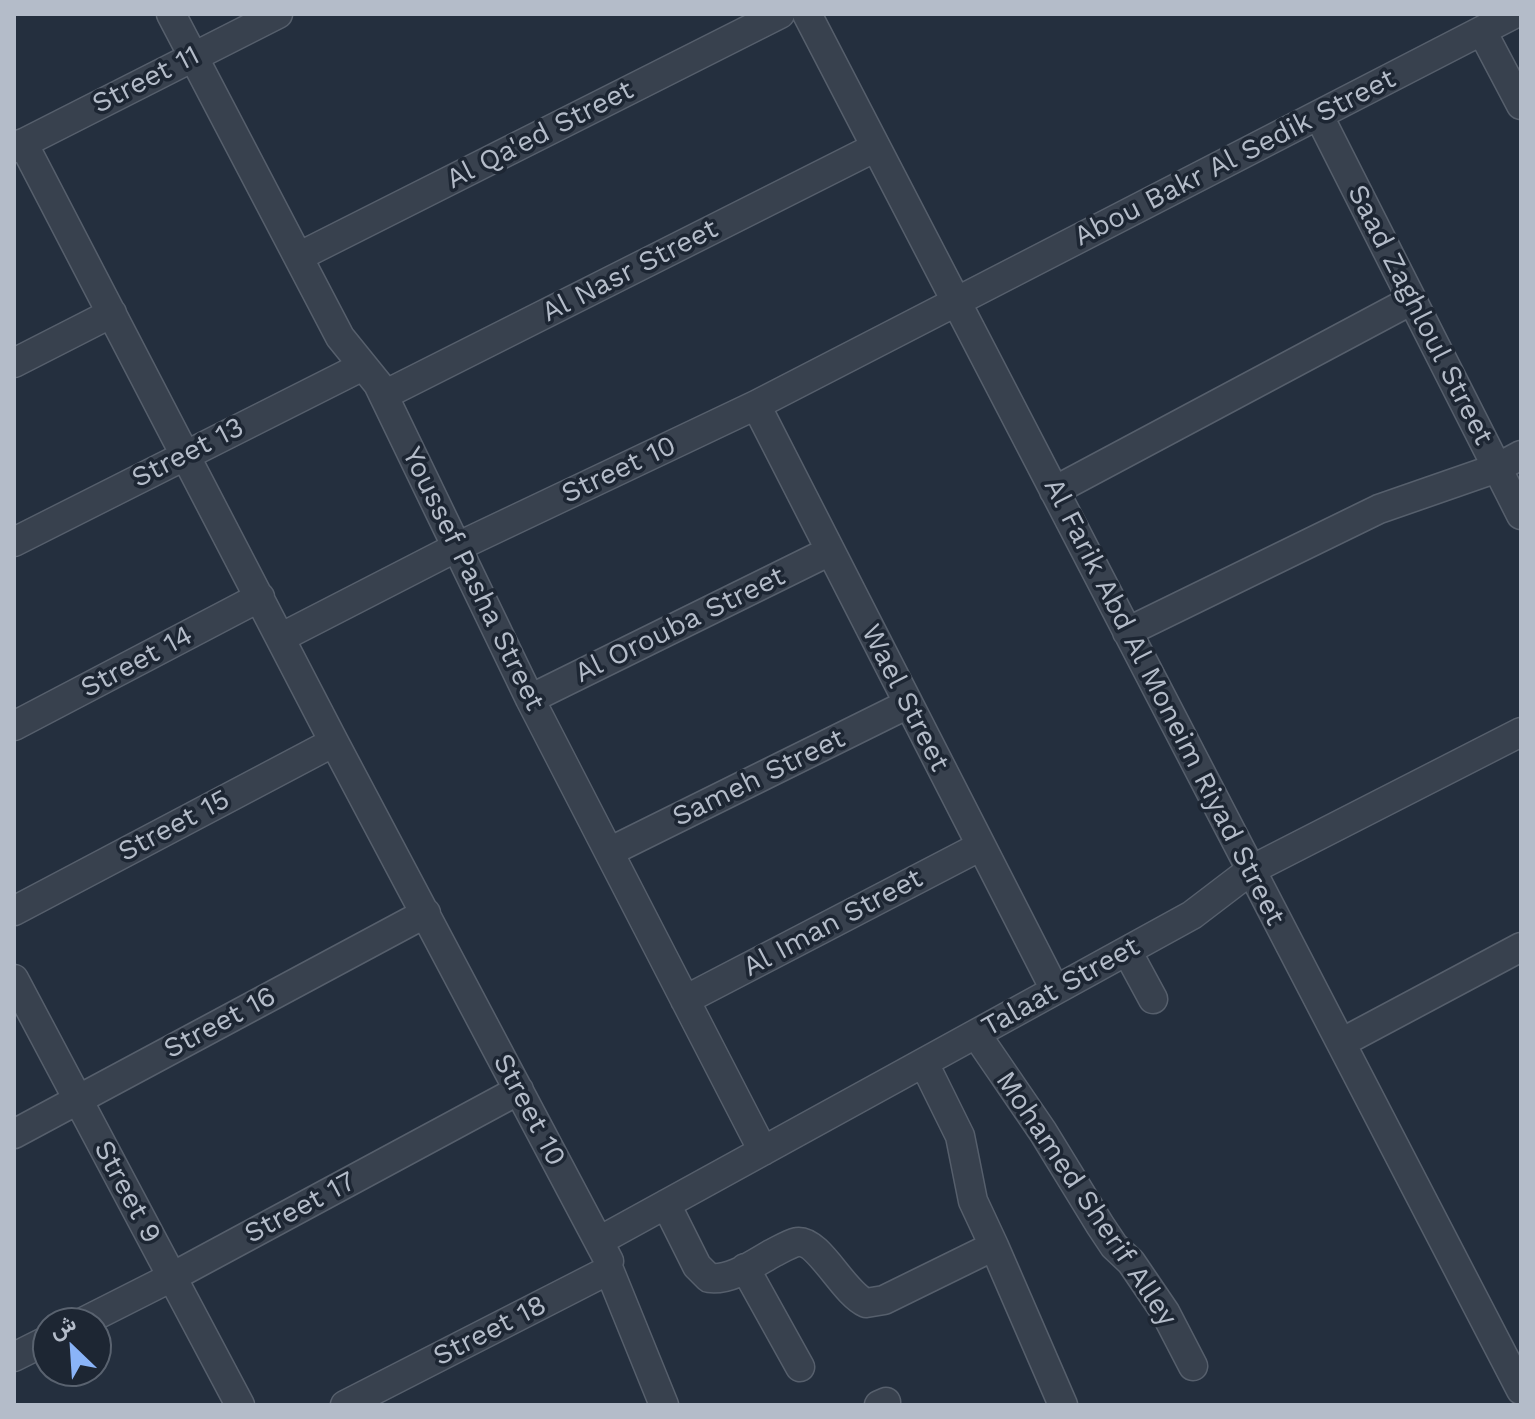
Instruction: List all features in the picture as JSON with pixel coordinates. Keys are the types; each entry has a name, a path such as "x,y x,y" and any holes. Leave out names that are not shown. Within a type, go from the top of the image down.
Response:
{"street":[{"name":"Youssef Pasha Street","path":"171,14 340,337 384,395 530,699 763,1151"},
{"name":"Street 11","path":"18,145 278,14"},
{"name":"Al Qa'ed Street","path":"300,256 780,14"},
{"name":"Al Farik Abd Al Moneim Riyad Street","path":"807,14 1341,1043 1511,1347 1521,1390"},
{"name":"Abou Bakr Al Sedik Street","path":"956,302 1514,14"},
{"path":"1482,31 1521,105"},
{"name":"Saad Zaghloul Street","path":"1319,116 1412,300 1509,462 1521,515"},
{"name":"Street 10","path":"18,145 112,313 334,742 519,1090 603,1254 664,1405"},
{"name":"Al Nasr Street","path":"384,395 876,147"},
{"path":"1054,491 1412,300"},
{"name":"Street 10","path":"282,637 457,547 756,405 956,302"},
{"path":"14,363 112,313"},
{"name":"Street 13","path":"14,542 363,366"},
{"name":"Wael Street","path":"756,405 1055,990"},
{"path":"1127,632 1379,509 1509,462"},
{"name":"Al Orouba Street","path":"530,699 830,551"},
{"name":"Street 14","path":"14,726 260,597"},
{"name":"Sameh Street","path":"609,852 908,704"},
{"name":"Talaat Street","path":"603,1254 666,1204 1200,910 1251,870 1521,732"},
{"name":"Street 15","path":"14,911 334,742"},
{"name":"Al Iman Street","path":"685,1000 981,846"},
{"name":"Street 16","path":"14,1134 426,913"},
{"path":"1341,1043 1521,947"},
{"path":"1127,951 1153,999"},
{"name":"Street 9","path":"14,979 240,1405"},
{"name":"Mohamed Sherif Alley","path":"976,1034 1043,1132 1114,1246 1131,1262 1165,1312 1193,1366"},
{"path":"924,1063 960,1136 973,1201 1063,1405"},
{"name":"Street 17","path":"112,1307 519,1090"},
{"path":"666,1204 702,1273 718,1279 792,1243 804,1242 815,1249 857,1299 875,1303 994,1246"},
{"name":"Street 18","path":"345,1405 599,1275 603,1254"},
{"path":"745,1268 800,1367"},
{"path":"14,1357 32,1348"}]}
